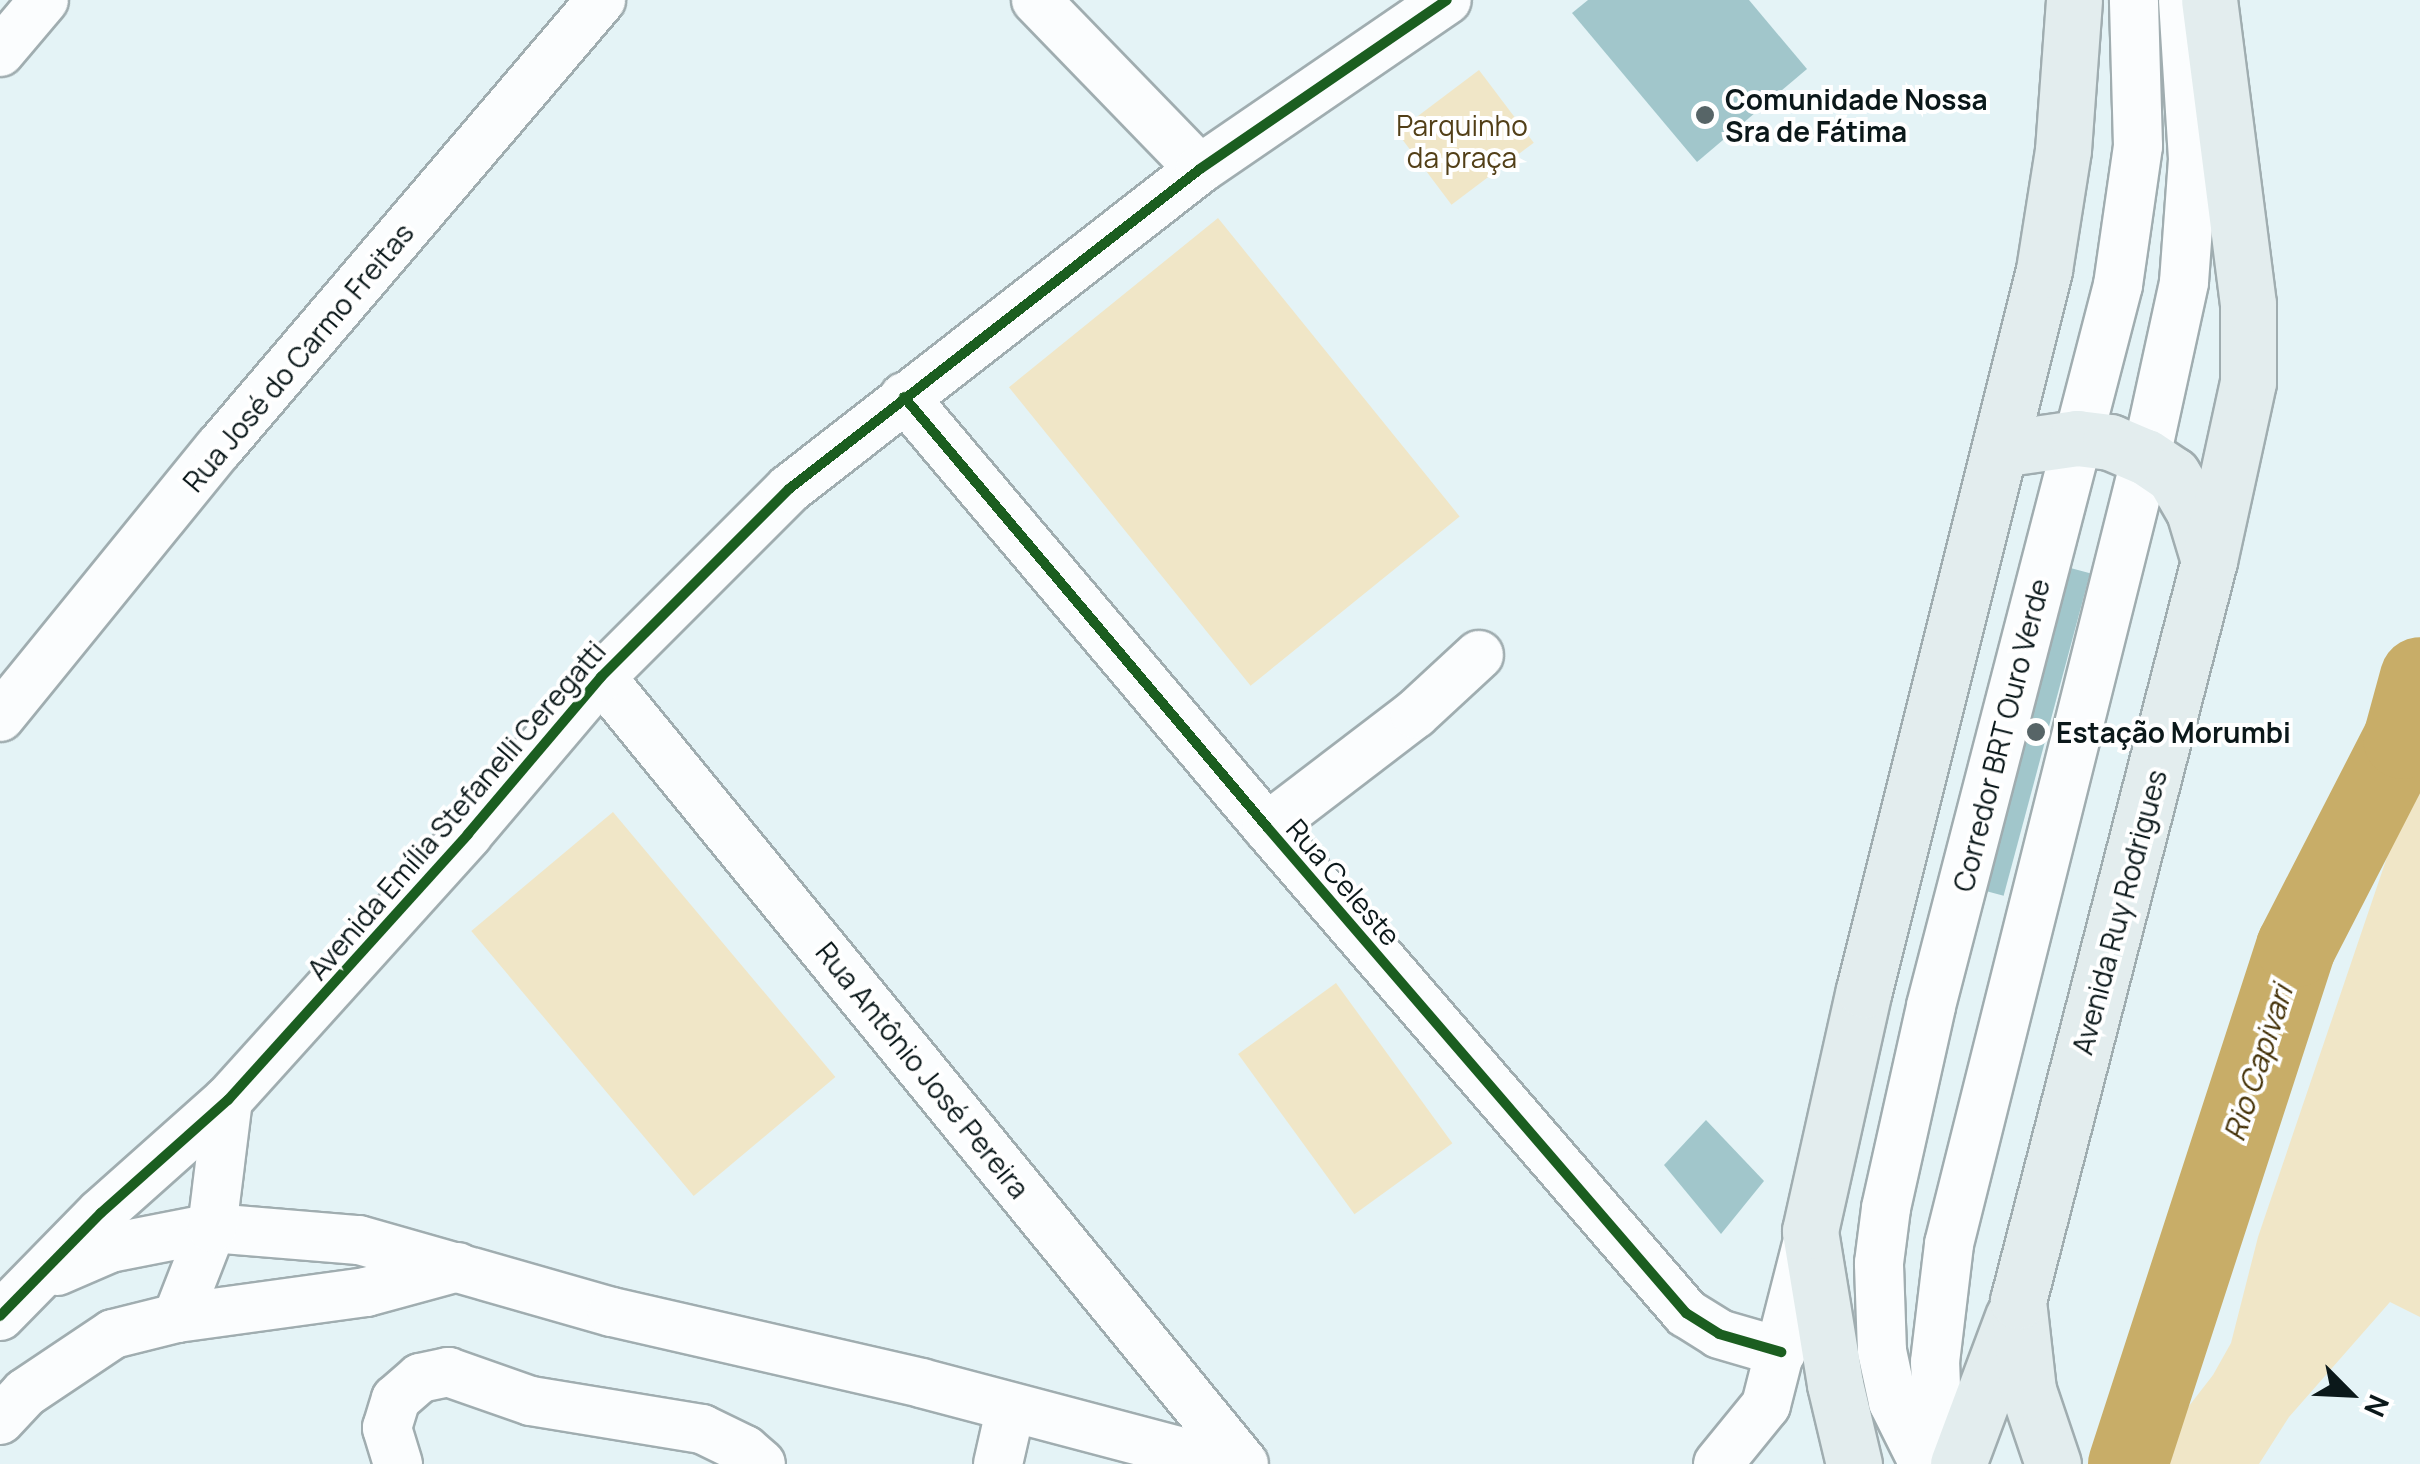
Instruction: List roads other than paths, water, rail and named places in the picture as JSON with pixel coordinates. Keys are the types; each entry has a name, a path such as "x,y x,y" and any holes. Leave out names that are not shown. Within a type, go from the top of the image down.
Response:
{"main road":[{"path":"1854,1464 1834,1384 1810,1231 1875,944 2044,270 2063,150 2074,0"},
{"name":"Avenida Ruy Rodrigues","path":"2050,1456 2028,1390 2018,1302 2209,560 2248,382 2248,304 2209,0"},
{"path":"2000,450 2078,438 2110,442 2146,456 2173,475 2194,511 2209,560"},
{"path":"1958,1464 1998,1367 2018,1302"}],"street":[{"path":"0,52 44,0"},
{"name":"Rua José do Carmo Freitas","path":"0,717 220,448 601,0"},
{"path":"1036,0 1200,170"},
{"name":"Avenida Emília Stefanelli Ceregatti","path":"16,1299 101,1213 228,1100 468,834 601,676 789,489 1200,170 1446,0"},
{"name":"Corredor BRT Ouro Verde","path":"1924,1464 1892,1402 1882,1351 1879,1264 1886,1208 1931,1006 2118,284 2138,146 2134,0"},
{"path":"1939,1464 1934,1362 1949,1244 2146,456 2184,282 2193,160 2184,0"},
{"name":"Rua Celeste","path":"904,397 1268,828 1686,1312 1719,1334 1781,1352"},
{"path":"1268,828 1414,714 1479,655"},
{"name":"Rua Antônio José Pereira","path":"601,676 1244,1464"},
{"path":"177,1318 212,1228 228,1100"},
{"name":"Avenida Emília Stefanelli Ceregatti","path":"16,1299 110,1248 212,1228 359,1240 612,1312 1011,1407 1227,1464"},
{"path":"1758,1464 1766,1404 1810,1231"},
{"path":"0,1420 24,1393 114,1334 177,1318 366,1292 458,1267"},
{"path":"398,1464 387,1428 396,1399 420,1378 448,1372 531,1401 702,1428 745,1450 761,1464"},
{"path":"1718,1464 1766,1404"},
{"path":"998,1464 1011,1407"}],"waterway":[{"name":"Rio Capivari","path":"2128,1464 2296,947 2403,739 2420,677"}],"place":[{"name":"Comunidade Nossa Sra de Fátima","path":"1705,115"},
{"name":"Estação Morumbi","path":"2036,732"}],"park label":[{"name":"Parquinho da praça","path":"1462,141"}]}
